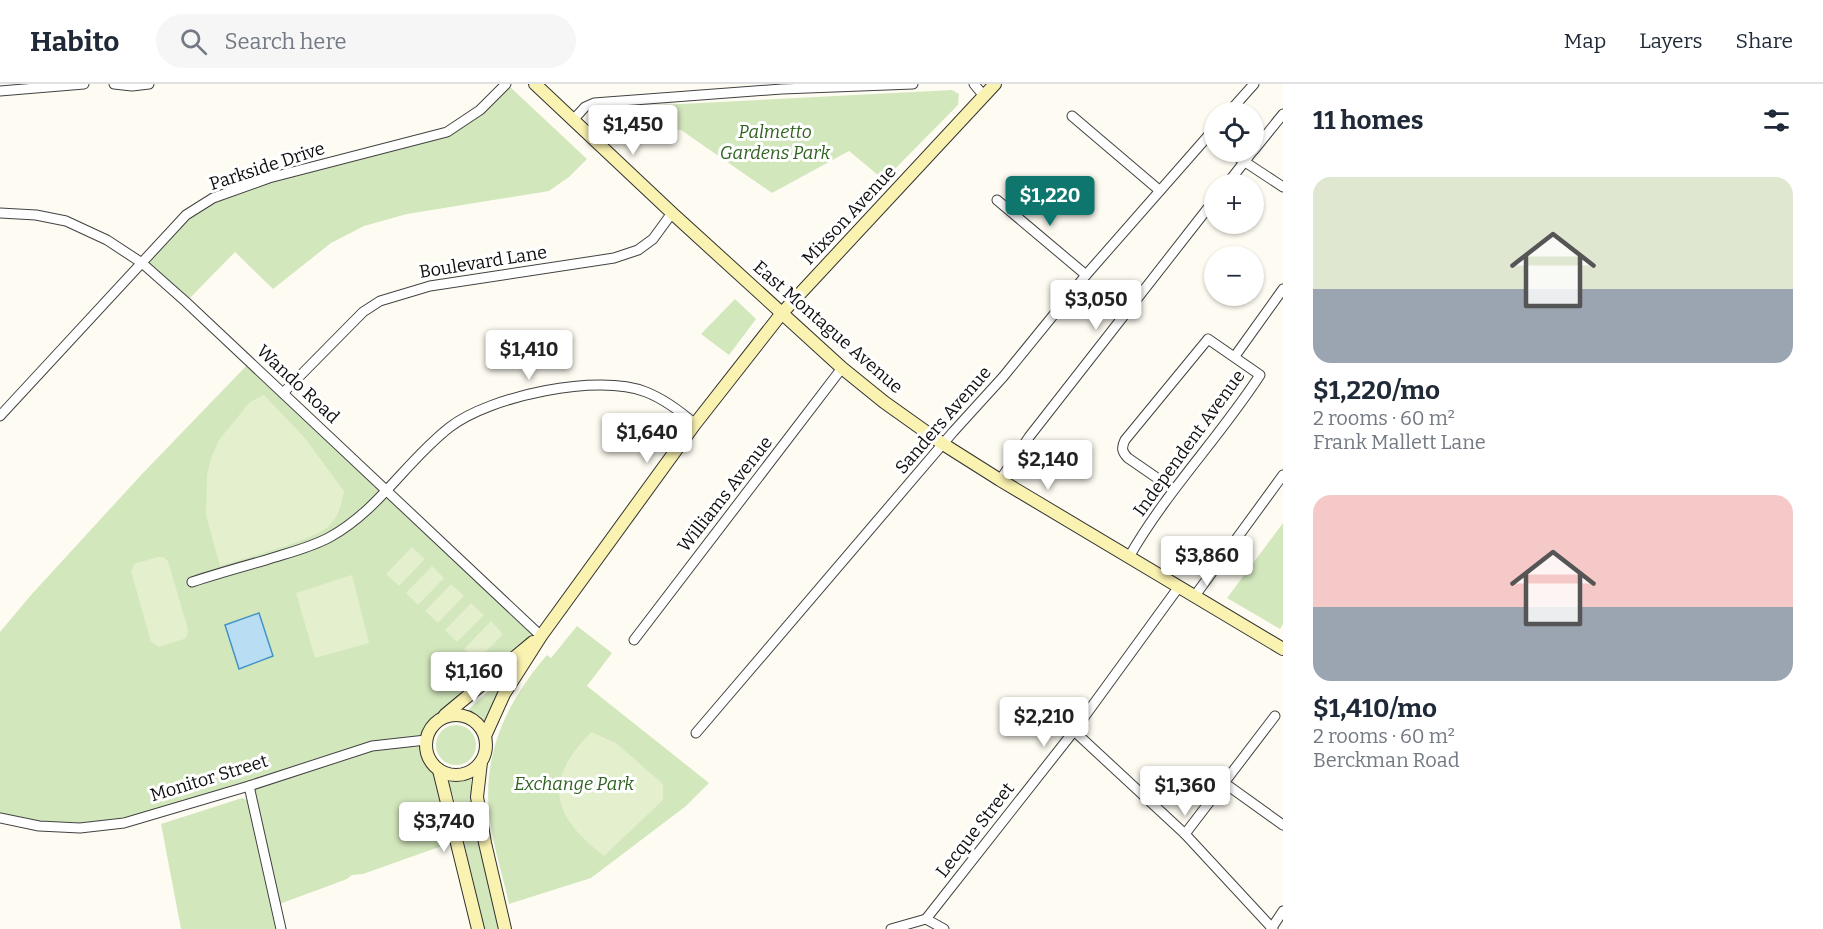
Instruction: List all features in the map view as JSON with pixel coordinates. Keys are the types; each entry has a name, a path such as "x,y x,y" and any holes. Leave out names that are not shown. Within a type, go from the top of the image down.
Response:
{"street":[{"path":"0,91 84,84"},
{"path":"114,84 132,86 149,84"},
{"name":"Parkside Drive","path":"0,416 186,215 213,198 269,178 447,132 480,110 506,84"},
{"name":"East Montague Avenue","path":"535,84 842,368 884,402 943,444 1000,480 1178,588 1281,645"},
{"path":"573,120 585,107 594,103 782,86 913,84"},
{"path":"974,84 984,96"},
{"name":"Mixson Avenue","path":"541,636 695,424 782,313 995,84"},
{"path":"1238,102 1254,84"},
{"path":"1264,137 1283,114"},
{"path":"1072,116 1159,190"},
{"name":"Sanders Avenue","path":"696,733 1003,377 1159,190 1204,144"},
{"path":"1235,174 1244,162 1283,187"},
{"path":"997,200 1086,275"},
{"name":"Wando Road","path":"0,213 36,215 66,221 107,240 142,263 388,490 541,636"},
{"name":"Boulevard Lane","path":"283,393 363,312 380,301 430,286 614,258 638,250 653,238 672,213"},
{"path":"1000,480 1029,437 1204,214"},
{"path":"1173,489 1123,452 1122,446 1125,440 1208,339 1235,356 1283,289"},
{"name":"Independent Avenue","path":"1129,557 1173,489 1241,404 1260,375 1235,356"},
{"name":"Williams Avenue","path":"634,640 842,368"},
{"path":"192,582 300,550 328,538 359,518 388,490 429,444 451,426 481,408 513,398 594,384 645,391 672,405 695,424"},
{"path":"1194,597 1283,475"},
{"name":"Lecque Street","path":"926,919 1074,731 1178,588"},
{"path":"478,929 439,770 428,757 426,740 429,731 442,718 541,636"},
{"path":"439,770 457,775 474,769 481,762 485,754 485,736 504,694 541,636"},
{"path":"442,718 459,714 468,717 481,728 485,736"},
{"path":"1185,834 1275,716"},
{"path":"1074,731 1185,834 1272,929 1283,911"},
{"name":"Monitor Street","path":"0,818 39,826 80,828 124,823 372,746 426,740"},
{"path":"481,762 477,797 505,929"},
{"path":"1223,782 1283,825"},
{"path":"249,786 282,929"},
{"path":"891,929 926,919 944,929"}],"green space":[{"path":"507,84 587,159 569,177 549,191 407,214 364,226 331,243 273,289 235,252 186,302 142,263 186,215 213,198 447,132"},
{"name":"Palmetto Gardens Park","path":"952,90 959,94 958,105 884,180 849,151 772,193 681,130 663,131 635,147 600,112 602,108"},
{"path":"735,299 756,319 729,355 701,334"},
{"path":"250,362 541,636 434,723 430,729 427,742 428,753 439,770 456,841 363,874 352,875 347,879 277,905 249,786 150,813 80,828 0,818 0,632 142,474"},
{"path":"264,395 304,437 344,491 342,500 333,521 321,531 294,543 220,566 206,515 207,475 211,458 219,440 250,402"},
{"path":"1283,523 1283,624 1280,629 1227,598"},
{"path":"412,547 425,559 399,586 386,574"},
{"path":"163,557 168,561 188,629 184,639 159,647 151,642 131,571 134,564"},
{"path":"432,566 444,578 418,605 406,593"},
{"path":"352,575 369,643 315,658 296,593"},
{"path":"451,584 464,596 438,623 425,611"},
{"path":"471,603 484,615 457,642 445,630"},
{"path":"491,621 503,634 477,661 464,649"},
{"name":"Exchange Park","path":"577,626 612,653 587,686 709,783 686,806 591,878 509,904 494,841 489,807 488,782 492,759 498,737 518,694 547,655 551,658"},
{"path":"503,677 506,682 486,720 482,723 467,711"},
{"path":"456,725 464,726 470,731 475,737 475,753 470,759 464,764 456,765 448,764 442,759 437,753 436,745 437,737 442,731 448,726"},
{"path":"591,732 616,743 663,784 663,800 604,856 573,827 564,812 560,798 560,783 565,767 575,750"},
{"path":"468,778 471,780 471,804 498,929 484,929 453,795 448,783 450,780"},
{"path":"242,798 247,800 249,806 277,929 181,929 161,824"}],"water":[{"path":"259,613 273,656 239,669 225,625"}]}
